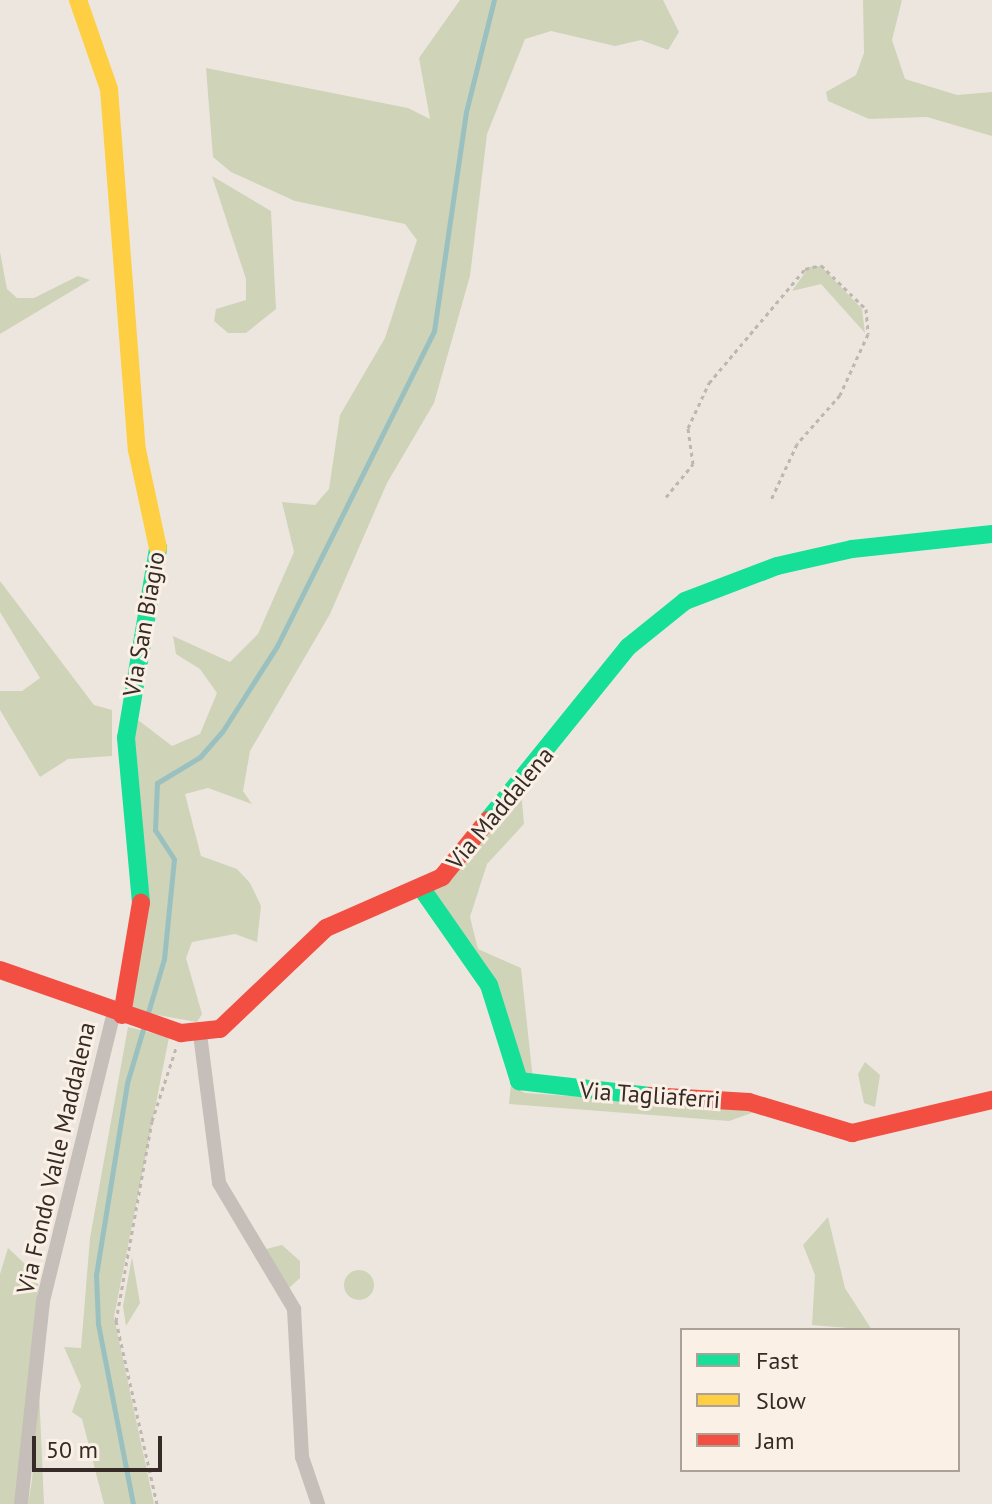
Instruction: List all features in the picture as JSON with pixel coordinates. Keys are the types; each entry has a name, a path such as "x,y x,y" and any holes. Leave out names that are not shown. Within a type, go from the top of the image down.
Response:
{"street":[{"name":"Via San Biagio","path":"78,0 109,89 137,450 159,544 126,738 143,893 121,1015"},
{"name":"Via Maddalena","path":"182,1032 232,1021 326,928 422,889 490,822 628,647 685,601 777,566 852,549 992,534"},
{"name":"Via Tagliaferri","path":"422,889 489,985 510,1063 519,1081 534,1088 749,1102 852,1133 992,1100"},
{"path":"0,970 121,1015 182,1032 219,1183 294,1309 302,1457 318,1504"},
{"name":"Via Fondo Valle Maddalena","path":"21,1504 43,1301 121,1015"}],"path":[{"path":"666,497 693,464 688,428 709,383 805,269 821,265 866,309 868,334 840,395 797,444 770,502"},
{"path":"157,1504 116,1321 152,1121 182,1032"}],"green space":[{"path":"460,0 663,0 679,32 668,50 641,40 615,46 551,31 525,39 487,134 470,276 434,403 387,483 330,614 250,751 243,791 252,804 208,788 185,794 201,856 237,869 250,883 261,906 257,942 235,934 192,942 186,958 202,1014 197,1022 140,1012 128,1002 143,920 129,713 172,746 200,734 217,693 200,669 176,654 173,636 230,662 258,634 294,552 282,502 315,505 329,489 340,415 385,338 417,240 405,224 295,201 231,172 213,157 206,68 408,108 430,119 419,58"},
{"path":"863,0 902,0 892,40 905,79 957,95 992,92 992,136 927,117 869,119 828,101 826,92 856,75 864,53"},
{"path":"212,176 271,211 276,309 246,333 228,333 214,321 216,309 246,300 246,279"},
{"path":"0,252 7,289 17,298 34,298 78,276 90,280 0,334"},
{"path":"821,266 862,309 865,333 821,284 792,291 809,267"},
{"path":"0,581 94,705 112,710 112,756 68,759 40,777 0,710 0,691 22,691 40,678 0,612"},
{"path":"521,790 524,824 487,864 470,917 478,949 521,968 533,1080 519,1076 491,982 428,894"},
{"path":"128,1027 169,1037 114,1317 154,1504 104,1504 82,1419 72,1412 81,1386 64,1347 81,1348 90,1238"},
{"path":"865,1062 880,1075 875,1107 864,1103 858,1074"},
{"path":"511,1085 525,1093 763,1109 729,1121 509,1104"},
{"path":"828,1217 845,1288 871,1328 812,1325 815,1275 803,1245"},
{"path":"282,1245 300,1261 300,1278 289,1288 266,1249"},
{"path":"8,1248 39,1277 16,1504 0,1504 0,1274"},
{"path":"132,1257 140,1303 126,1326 123,1306"},
{"path":"359,1270 369,1275 374,1285 369,1295 359,1300 349,1295 344,1285 349,1275"},
{"path":"39,1390 44,1504 28,1504 32,1480"}],"waterway":[{"path":"133,1504 98,1324 96,1275 127,1083 164,959 174,859 155,830 157,783 200,757 222,732 277,646 434,331 466,112 494,0"}],"traffic: fast":[{"path":"488,820 628,647 685,601 777,566 852,549 992,534"},
{"path":"141,903 126,738 158,548"},
{"path":"422,889 489,985 519,1081 650,1096"}],"traffic: slow":[{"path":"78,0 109,89 137,450 158,548"}],"traffic: jam":[{"path":"0,970 181,1033 220,1029 326,928 442,877 488,820"},
{"path":"122,1015 141,903"},
{"path":"650,1096 749,1102 852,1133 992,1100"}]}
